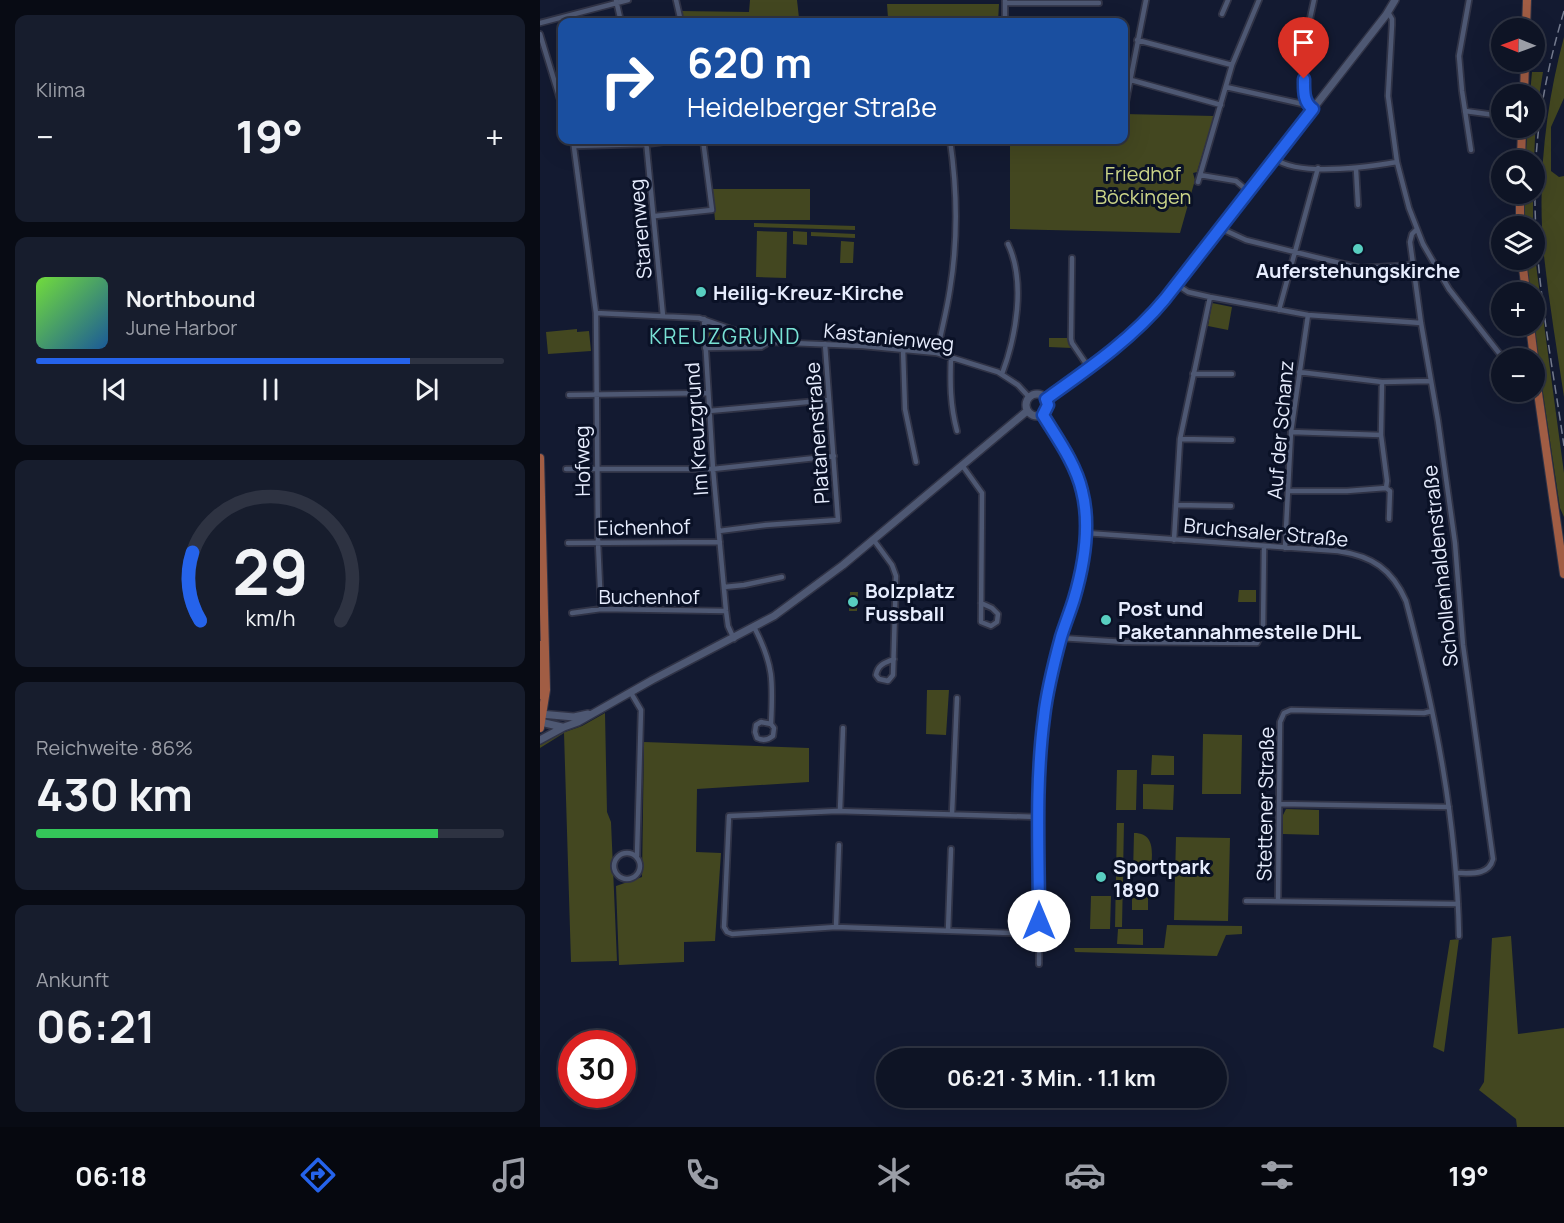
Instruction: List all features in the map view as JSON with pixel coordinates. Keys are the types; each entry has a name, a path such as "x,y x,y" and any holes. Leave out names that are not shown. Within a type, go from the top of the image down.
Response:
{"main road":[{"path":"1046,399 1089,368 1160,305 1275,159 1310,107 1388,12 1395,0"},
{"path":"1526,18 1527,0"},
{"path":"1038,394 1046,399 1048,405 1043,415 1038,417 1027,411 1029,397 1038,394"},
{"path":"1538,402 1564,574"},
{"path":"540,740 578,722 774,616 810,591 1027,411"},
{"path":"540,458 546,646 546,690 541,720"},
{"path":"540,645 540,695"},
{"path":"541,720 596,712"},
{"path":"541,720 564,727"}],"street":[{"path":"558,18 628,0"},
{"path":"676,0 680,18"},
{"path":"1128,94 1146,0"},
{"path":"1222,14 1228,0"},
{"path":"1198,182 1232,65 1259,0"},
{"path":"1226,87 1310,107 1304,79 1305,52 1314,0"},
{"path":"1469,0 1460,56 1461,91 1471,150"},
{"path":"616,2 620,18"},
{"path":"1005,18 1005,2 1099,3"},
{"path":"1388,12 1392,19 1388,96 1397,162 1409,208 1431,259 1449,289 1495,348"},
{"path":"540,23 558,18"},
{"path":"540,34 558,93"},
{"path":"1137,40 1232,65"},
{"path":"1131,80 1221,105"},
{"path":"1465,111 1491,115"},
{"path":"611,144 575,146 596,314 684,316 704,319"},
{"name":"Starenweg","path":"647,144 663,316"},
{"path":"655,216 712,210 704,144"},
{"path":"937,353 953,261 954,180 950,144"},
{"path":"1275,159 1290,164 1318,168 1356,169 1397,162"},
{"path":"1279,310 1318,168"},
{"path":"1356,169 1358,205"},
{"path":"1200,175 1236,181 1249,192"},
{"path":"1220,228 1246,240 1360,268 1413,265"},
{"name":"Schollenhaldenstraße","path":"1418,229 1412,234 1410,242 1455,543 1463,645 1493,859 1491,867 1487,870 1456,873"},
{"path":"1002,374 1012,340 1017,308 1015,260 1008,244"},
{"path":"1072,258 1071,339 1089,368"},
{"path":"1176,285 1188,292 1308,315 1421,323"},
{"path":"1174,540 1180,439 1210,297"},
{"name":"Hofweg","path":"596,314 598,543 601,609"},
{"name":"Auf der Schanz","path":"1285,548 1291,432 1308,315"},
{"name":"Kastanienweg","path":"704,319 769,342 903,349 951,356 1002,374 1018,385 1029,397"},
{"name":"Im Kreuzgrund","path":"704,319 713,469 726,611 728,626 734,639"},
{"name":"Kastanienweg","path":"705,348 761,347 769,342"},
{"name":"Platanenstraße","path":"719,531 838,520 825,344"},
{"path":"903,349 905,409 916,462"},
{"path":"951,356 949,386 957,431"},
{"path":"1299,372 1382,382 1430,381"},
{"path":"1193,374 1232,374"},
{"path":"1382,382 1381,435 1386,488"},
{"path":"569,395 708,393"},
{"path":"709,411 829,400"},
{"path":"1039,964 1040,764 1044,718 1047,694 1061,638 1075,597 1086,533 1084,503 1079,480 1043,415"},
{"path":"1291,432 1381,435"},
{"path":"1180,439 1232,440"},
{"path":"566,469 713,469 834,456"},
{"path":"962,465 982,493 981,603 981,622 991,626 997,622 998,614 981,603"},
{"path":"1288,490 1347,491 1386,488 1390,491 1389,519"},
{"path":"1176,505 1231,506"},
{"name":"Bruchsaler Straße","path":"1086,533 1355,554 1376,562 1398,584 1406,601 1432,711 1449,807 1456,873 1459,936"},
{"path":"873,539 892,565 896,576 894,659 892,678 888,681 879,679 876,675 877,669 880,665 894,659"},
{"name":"Eichenhof","path":"568,543 720,542"},
{"path":"1061,638 1257,643 1263,630 1264,547"},
{"path":"724,587 782,577"},
{"name":"Buchenhof","path":"572,613 601,609 726,611"},
{"path":"754,627 771,665 773,683 771,724 774,728 774,736 761,740 757,738 756,725 761,722 771,724"},
{"path":"631,693 641,710 637,856 640,868 635,877 621,879 615,874 614,867 619,854 629,853 637,856"},
{"path":"952,814 957,698"},
{"name":"Stettener Straße","path":"1278,901 1280,722 1284,713 1287,711 1424,713 1432,711"},
{"path":"840,811 843,728"},
{"path":"1280,804 1449,807"},
{"path":"1039,817 840,811 729,816 724,923 727,932 732,933 836,927 1039,934"},
{"path":"836,927 839,845"},
{"path":"948,931 951,849"},
{"path":"1246,901 1458,904"}],"green space":[{"path":"750,0 797,0 799,18 683,18 681,11 749,12"},
{"path":"887,4 999,4 998,18 888,18"},
{"path":"1564,37 1564,98 1551,127 1551,171 1559,177 1564,176 1564,397 1546,274 1545,216 1542,216 1542,204 1545,204 1544,145 1557,64"},
{"path":"1532,72 1543,72 1541,84 1531,84"},
{"name":"Friedhof Böckingen","path":"1128,114 1214,116 1197,172 1193,173 1195,180 1180,233 1010,229 1010,144 1128,144"},
{"path":"1527,138 1535,138 1534,150 1526,150"},
{"path":"712,189 810,189 810,220 715,220"},
{"path":"1524,204 1533,204 1533,216 1524,216"},
{"path":"754,223 855,226 855,230 754,227"},
{"path":"757,231 787,232 786,278 756,277"},
{"path":"793,231 807,232 807,245 793,244"},
{"path":"811,232 855,234 855,238 811,236"},
{"path":"841,241 854,242 853,263 840,263"},
{"path":"1526,270 1537,270 1538,282 1527,282"},
{"path":"1212,303 1232,307 1228,330 1208,326"},
{"path":"577,329 577,332 589,331 591,351 548,354 546,332"},
{"path":"709,329 752,344 709,345"},
{"path":"1545,331 1564,473 1564,517 1560,508 1544,402 1545,348 1536,348 1534,336 1545,336"},
{"path":"1049,338 1068,338 1072,348 1049,347"},
{"path":"1239,590 1256,590 1256,602 1238,602"},
{"name":"Bolzplatz Fussball","path":"850,592 858,592 857,611 849,611"},
{"path":"927,690 949,690 946,735 926,734"},
{"path":"605,713 607,812 611,822 617,961 571,962 564,733 540,748 540,745 565,730 565,732 582,726"},
{"path":"1203,734 1242,735 1241,794 1202,794"},
{"path":"644,742 809,748 809,782 697,789 696,852 721,853 715,941 684,942 684,962 619,965 616,886 642,877"},
{"path":"1152,755 1174,756 1174,775 1151,775"},
{"path":"1117,770 1137,770 1136,810 1116,810"},
{"path":"1143,784 1174,785 1173,810 1143,809"},
{"path":"1286,809 1319,810 1319,835 1283,834 1283,815"},
{"path":"1117,823 1124,823 1122,927 1115,927"},
{"path":"1134,833 1142,834 1150,842 1152,848 1151,875 1133,874"},
{"path":"1176,837 1230,838 1228,921 1174,920"},
{"path":"1132,888 1148,888 1148,910 1132,910"},
{"path":"1091,896 1111,896 1110,929 1090,929"},
{"path":"1167,925 1242,926 1242,934 1226,935 1217,956 1075,952 1074,948 1164,948"},
{"path":"1118,929 1143,929 1143,945 1117,944"},
{"path":"1511,936 1518,1034 1564,1028 1564,1127 1517,1127 1516,1119 1479,1090 1484,1082 1492,938"},
{"path":"1459,939 1444,1052 1433,1047 1450,940"}],"railway":[{"path":"1564,11 1544,94 1537,145 1535,183 1535,220 1542,296 1564,446"}],"place":[{"name":"Auferstehungskirche","path":"1358,249"},
{"name":"Heilig-Kreuz-Kirche","path":"701,292"},
{"name":"Bolzplatz Fussball","path":"853,602"},
{"name":"Post und Paketannahmestelle DHL","path":"1106,620"},
{"name":"Sportpark 1890","path":"1101,877"}],"district":[{"name":"KREUZGRUND","path":"725,336"}],"route":[{"path":"1039,921 1041,740 1047,694 1061,638 1075,597 1086,533 1082,490 1065,452 1043,415 1048,405 1046,399 1103,358 1165,299 1313,109 1307,105 1304,79"}]}
